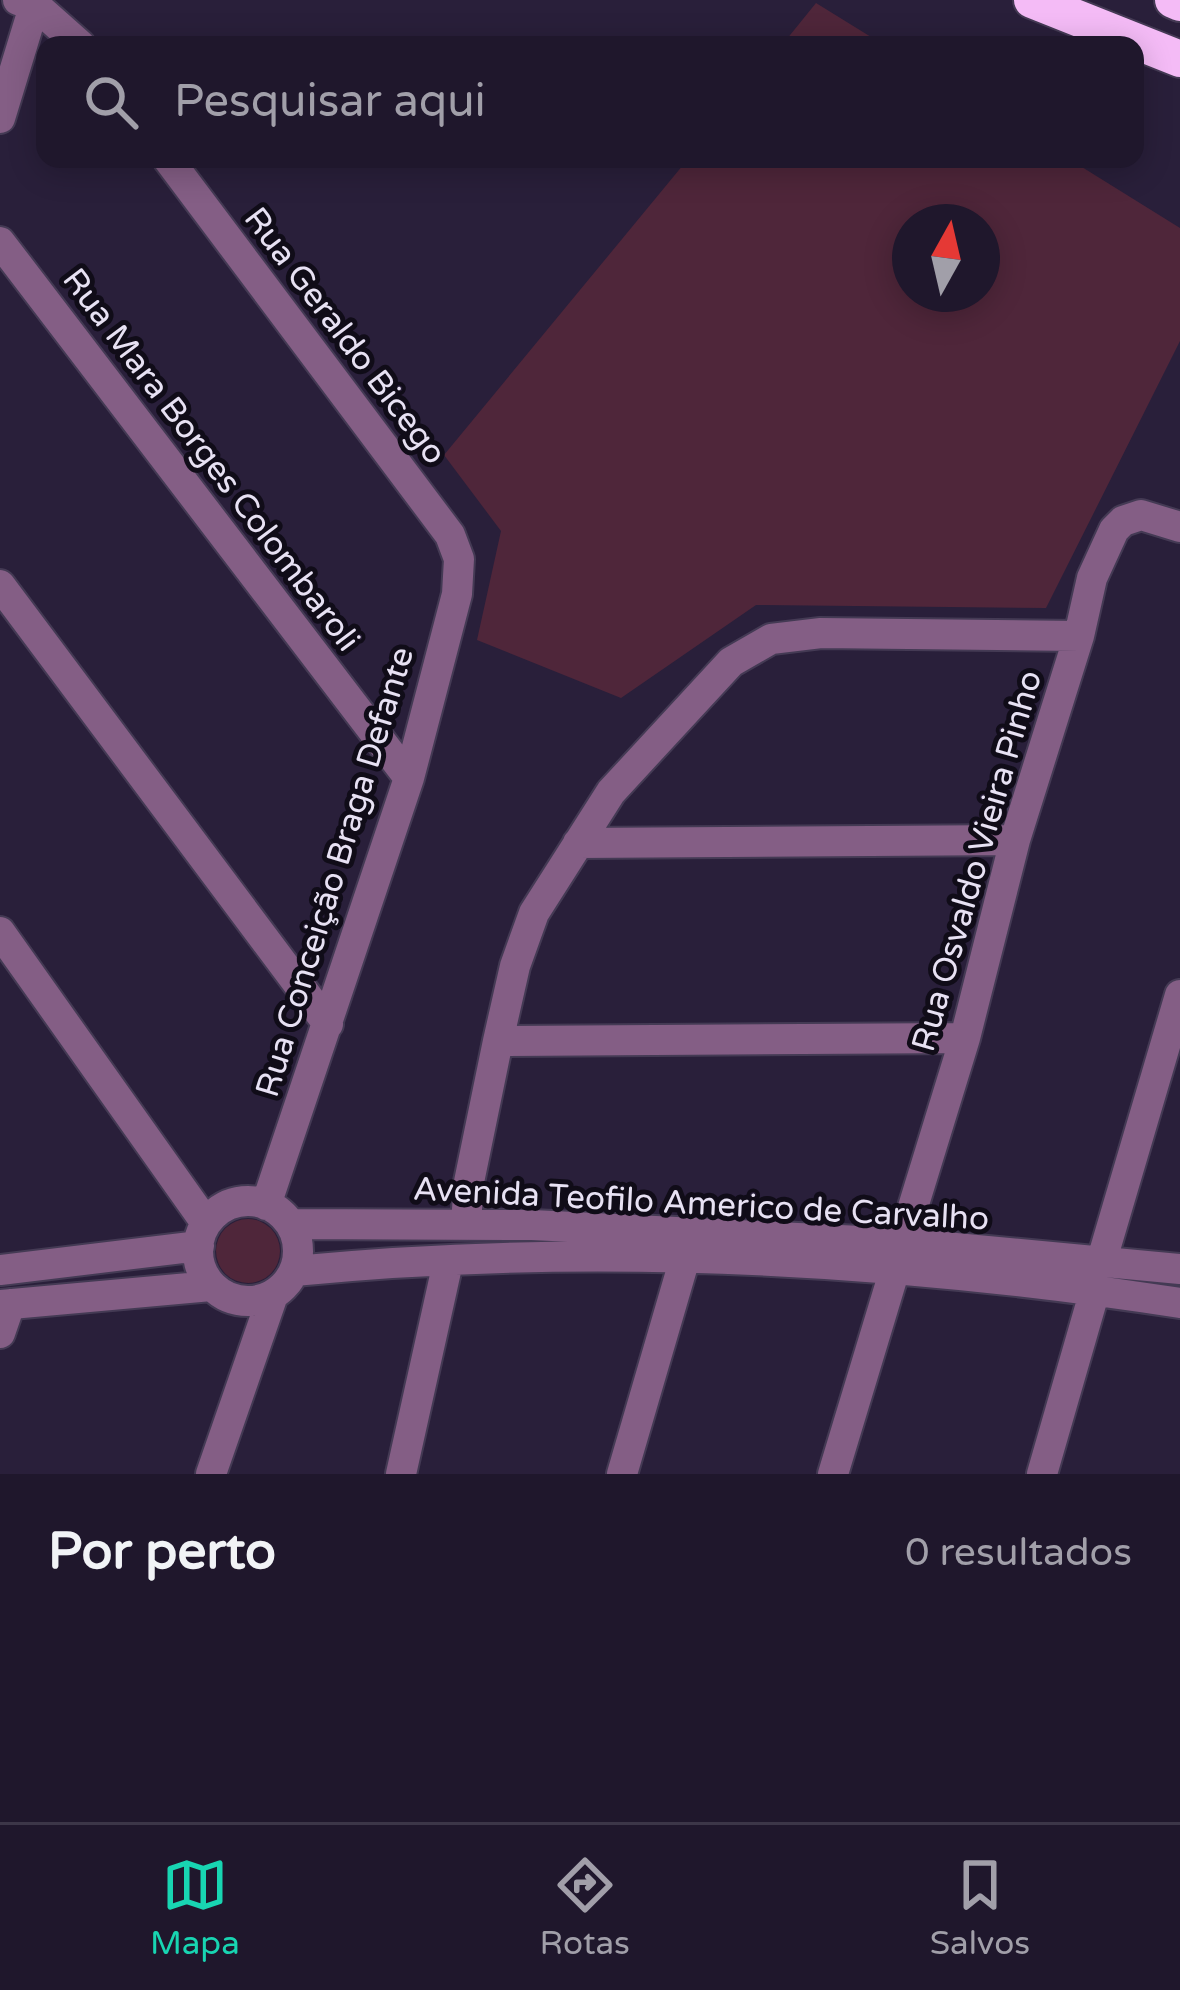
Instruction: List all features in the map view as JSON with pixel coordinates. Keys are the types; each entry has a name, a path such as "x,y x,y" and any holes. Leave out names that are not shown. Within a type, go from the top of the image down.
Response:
{"highway":[{"path":"1032,0 1124,36"},
{"path":"1144,44 1180,58"}],"street":[{"path":"0,118 30,2 70,36"},
{"name":"Rua Geraldo Bicego","path":"175,168 450,535 459,559"},
{"name":"Rua Mara Borges Colombaroli","path":"0,242 409,778"},
{"name":"Rua Osvaldo Vieira Pinho","path":"833,1474 965,1038 1015,840 1079,636 1092,578 1103,550 1123,521 1141,515 1180,527"},
{"name":"Rua Conceição Braga Defante","path":"266,1204 409,778 457,594 459,559"},
{"path":"0,585 328,1024"},
{"path":"466,1223 469,1182 497,1041 534,913 611,792 731,662 771,639 821,633 1079,636"},
{"path":"578,843 1015,840"},
{"path":"0,932 202,1235 202,1271 212,1286 241,1300 273,1295"},
{"path":"1042,1474 1180,995"},
{"path":"497,1041 965,1038"},
{"path":"0,1270 202,1235 233,1203 266,1204 291,1224 298,1256 294,1271 273,1295 211,1474"},
{"name":"Avenida Teofilo Americo de Carvalho","path":"291,1224 466,1223 1098,1276 1180,1269"},
{"name":"Avenida Teofilo Americo de Carvalho","path":"294,1271 488,1256 836,1262 898,1256"},
{"path":"622,1474 685,1258"},
{"path":"401,1474 448,1262"},
{"name":"Avenida Teofilo Americo de Carvalho","path":"1098,1276 1180,1303"},
{"path":"3,1314 212,1286"}],"shaded area":[{"path":"816,3 869,36 789,36"},
{"path":"681,168 1083,168 1180,228 1180,341 1046,608 756,605 621,698 477,640 501,531 444,455"},
{"path":"248,1219 271,1228 280,1251 271,1274 248,1283 225,1274 216,1251 225,1228"}]}
